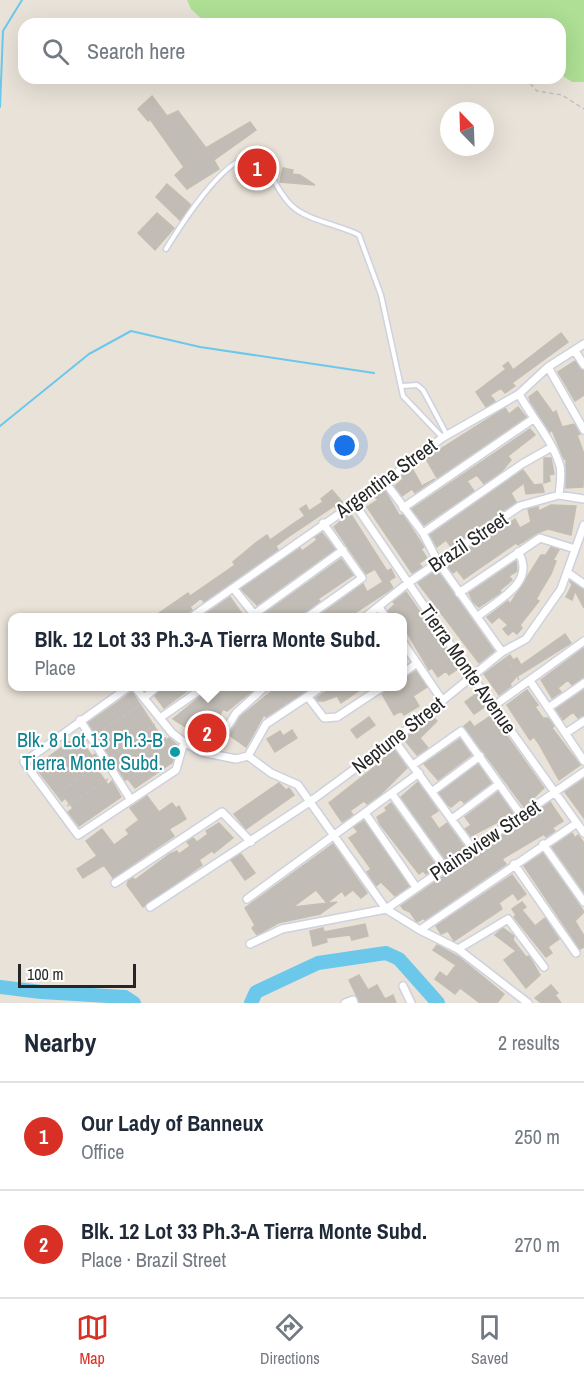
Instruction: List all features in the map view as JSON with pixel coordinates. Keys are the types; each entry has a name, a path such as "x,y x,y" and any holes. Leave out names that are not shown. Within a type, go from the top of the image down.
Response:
{"street":[{"name":"Argentina Street","path":"198,613 323,523 385,482 445,437 519,394 548,367 584,344"},
{"path":"575,351 584,365"},
{"path":"548,367 584,430"},
{"path":"519,394 552,447 561,468 559,495"},
{"path":"404,508 533,419"},
{"path":"423,533 522,464 552,447"},
{"path":"385,482 423,533 438,562 502,652"},
{"name":"Brazil Street","path":"371,613 408,583 520,506 559,495 584,499"},
{"name":"Tierra Monte Avenue","path":"354,503 471,675 495,705 584,833"},
{"path":"313,613 362,578 323,523"},
{"name":"Neptune Street","path":"150,907 311,801 394,740 471,675 502,652 526,639 561,589 584,525"},
{"path":"459,593 540,538 575,549"},
{"path":"257,613 343,550"},
{"path":"478,616 518,585 525,572 524,561 518,552"},
{"path":"567,572 584,584"},
{"path":"234,589 251,613"},
{"path":"379,607 383,613"},
{"path":"495,705 584,641"},
{"path":"407,648 442,700"},
{"path":"407,670 417,663"},
{"path":"548,708 584,682"},
{"path":"526,683 548,708 584,761"},
{"path":"126,691 80,720 24,762 78,835 176,770 184,742"},
{"path":"136,691 184,742 201,752 236,759 248,756 266,724 317,691"},
{"path":"144,698 153,691"},
{"path":"160,718 200,691"},
{"path":"211,753 236,713 261,691"},
{"path":"308,697 324,718 337,717 378,691"},
{"path":"80,720 131,800"},
{"path":"566,733 584,721"},
{"path":"413,765 461,731 521,816"},
{"path":"394,740 473,849"},
{"path":"248,756 271,773 298,785 386,909 420,930 458,949 528,1003"},
{"path":"433,791 480,756"},
{"name":"Plainsview Street","path":"386,909 584,772"},
{"path":"247,899 419,773"},
{"path":"452,819 499,784"},
{"path":"392,794 444,867"},
{"path":"115,884 222,812 251,842"},
{"path":"365,813 416,887"},
{"path":"420,930 577,823"},
{"path":"543,844 584,902"},
{"path":"514,864 576,953"},
{"path":"250,944 282,929 386,909"},
{"path":"458,949 508,919 544,967"},
{"path":"403,986 411,1003"},
{"path":"345,1003 354,1001"}],"lane":[{"path":"166,249 212,182 232,166 249,158 260,158 291,205 309,218 330,222 359,235 381,295 393,360 403,396 445,437"},
{"path":"402,386 417,386 423,390 445,437"}],"path":[{"path":"531,84 537,91 562,95 584,109"},
{"path":"502,652 526,683"}],"green space":[{"path":"187,0 584,0 584,82 572,82 566,78 566,18 201,18 191,9"}],"building":[{"path":"152,96 167,116 178,111 206,148 250,122 256,130 214,160 219,169 187,189 175,175 184,167 150,119 148,121 138,109"},
{"path":"283,168 293,170 292,174 300,175 315,185 280,182"},
{"path":"167,184 191,205 180,220 156,197"},
{"path":"157,213 174,228 155,250 138,233"},
{"path":"561,333 568,342 512,383 515,386 505,393 501,388 490,395 495,401 486,407 476,392 506,369 503,366 508,362 513,370"},
{"path":"575,361 584,371 584,395 575,401 558,372"},
{"path":"537,391 553,413 556,411 562,427 574,424 580,434 577,435 584,454 583,487 566,488 566,459 564,459 552,430 550,432 530,401 529,397"},
{"path":"518,407 526,417 437,478 426,459 505,408 509,414"},
{"path":"530,429 535,435 508,456 511,460 502,471 484,484 477,475 467,481 474,491 424,525 412,509"},
{"path":"544,458 551,458 554,474 549,475 550,481 544,483"},
{"path":"413,470 422,486 435,479 415,493 412,489 402,496 395,486 403,479 401,476"},
{"path":"523,470 534,485 542,484 544,492 526,494 524,483 511,493 516,502 451,547 446,540 437,547 430,535"},
{"path":"332,490 344,504 337,509 334,506 288,537 276,546 278,550 204,602 201,598 190,607 192,610 189,613 159,613 188,593 190,596 235,565 233,562 267,535 270,540 305,516 300,509 306,505 309,511 323,502 321,499"},
{"path":"385,491 399,515 403,515 424,547 421,549 427,558 419,563 422,567 412,573 367,507 378,500 375,497"},
{"path":"551,505 576,506 571,535 548,529 537,533 518,545 516,543 464,579 457,570 453,573 448,567 458,560 458,556 508,521 509,523 515,519 520,528 531,522 528,509 538,507 539,511"},
{"path":"350,513 387,571 391,569 395,577 389,581 393,588 355,613 323,613 363,584 367,592 383,582 375,569 366,574 334,527"},
{"path":"322,533 335,549 257,605 241,589 300,548 302,551 317,540 315,537"},
{"path":"551,547 559,550 553,560 556,561 551,574 536,599 539,601 520,625 522,628 517,634 513,631 508,635 503,629 508,625 499,617 492,623 487,617 508,601 510,604 541,555 546,555"},
{"path":"341,559 353,575 318,599 320,601 306,613 265,613"},
{"path":"516,561 517,571 509,576 512,580 499,591 501,592 479,607 473,602 469,593"},
{"path":"437,570 494,651 479,663 418,583"},
{"path":"570,581 584,590 584,608 575,591 572,600 566,597 572,585"},
{"path":"406,592 459,668 449,675 446,671 438,677 432,668 429,670 407,633 407,613 389,613 388,611 395,604 393,602"},
{"path":"230,597 242,613 207,613"},
{"path":"565,634 571,643 516,677 510,684 511,686 499,695 484,674 510,655 513,660 517,658 521,665"},
{"path":"584,648 584,677 572,685 568,680 558,688 561,692 552,698 541,680"},
{"path":"416,671 427,687 413,696 419,706 404,715 401,711 394,715 382,694 386,691 407,691 407,677"},
{"path":"527,690 538,705 535,707 543,718 548,718 554,726 552,728 580,765 559,780 539,744 534,737 530,740 507,705"},
{"path":"584,690 584,715 578,718 573,712 563,720 556,709"},
{"path":"159,691 187,691 164,708 155,696"},
{"path":"207,691 252,691 227,711 223,709 207,741 173,719"},
{"path":"272,691 306,691 266,717 264,715 246,747 229,735 241,716"},
{"path":"327,691 358,691 341,703 337,696 324,701 318,701 316,698"},
{"path":"132,692 156,729 166,740 169,738 177,745 173,762 135,788 128,779 125,780 88,723"},
{"path":"477,693 486,706 474,714 465,702"},
{"path":"492,715 544,788 524,807 464,726 470,721 474,727"},
{"path":"432,716 437,721 420,738 428,748 417,755 404,739"},
{"path":"369,717 375,725 357,738 351,730"},
{"path":"292,730 297,738 275,752 267,739 280,731 283,736"},
{"path":"82,733 86,740 82,742 92,756 95,754 99,761 95,766 108,785 112,781 121,797 79,826 68,812 73,808 65,798 62,801 32,763 38,759 41,762"},
{"path":"460,739 471,755 438,780 424,764"},
{"path":"393,748 407,768 380,795 367,804 364,801 350,811 353,815 342,822 329,803 381,762"},
{"path":"478,764 491,783 464,803 461,799 451,807 448,805 439,793"},
{"path":"584,779 584,818 565,792"},
{"path":"418,782 438,811 430,816 439,829 447,823 465,848 446,860 401,797"},
{"path":"279,783 286,790 289,788 294,795 246,829 234,814"},
{"path":"498,792 513,814 471,836 465,829 471,825 465,817"},
{"path":"147,796 159,812 172,803 176,808 179,806 186,819 169,829 174,836 113,878 104,865 83,878 77,869 97,856 86,841 102,829 114,845 129,834 126,830 139,820 130,808"},
{"path":"550,802 563,821 552,828 555,831 546,837 544,834 502,859 506,864 425,920 424,918 417,922 410,912 403,909 401,906"},
{"path":"391,803 437,867 426,874 423,871 419,874 380,824 377,817 387,811 385,808"},
{"path":"364,821 409,886 395,896 381,882 376,886 367,872 371,869 349,838 358,832 354,827"},
{"path":"219,823 233,838 214,853 212,851 199,860 202,865 143,907 127,885 128,881 133,878 135,880 170,854 177,851 179,854 190,846 187,842 193,838 197,842 208,834 206,831"},
{"path":"572,833 575,838 578,835 584,843 584,892 552,847"},
{"path":"333,844 367,893 361,898 353,890 345,896 342,891 327,903 316,890 293,907 337,902 320,914 278,923 257,935 252,928 255,925 245,908"},
{"path":"543,853 584,912 575,921 584,936 584,947 580,949 524,866"},
{"path":"241,854 255,873 245,880 231,860"},
{"path":"512,875 526,894 518,900 513,893 499,903 502,909 454,941 448,931 441,934 436,926"},
{"path":"522,902 526,907 522,910 535,926 545,918 559,939 548,947 552,953 546,957 514,917 516,915 512,909"},
{"path":"365,924 368,936 352,940 350,935 326,938 327,942 313,946 310,931 323,928 324,932"},
{"path":"503,928 514,936 513,940 526,957 529,956 540,975 526,988 504,960 516,951 495,935"},
{"path":"437,945 459,957 504,994 497,1003 480,1003 460,988 455,994 435,979 440,972 447,977 456,965 433,950"},
{"path":"359,975 368,990 377,985 385,999 393,995 396,1003 360,1003 349,980"},
{"path":"551,985 558,993 555,995 561,1003 541,1003 535,998"}],"waterway":[{"path":"0,107 3,31 22,0"},
{"path":"0,426 89,354 131,331 200,347 374,373"},
{"path":"251,1003 256,992 318,963 386,953 399,959 438,1003"},
{"path":"0,987 125,997 134,1003"}],"place":[{"name":"Our Lady of Banneux","path":"257,168"},
{"name":"Blk. 12 Lot 33 Ph.3-A Tierra Monte Subd.","path":"207,733"},
{"name":"Blk. 8 Lot 13 Ph.3-B Tierra Monte Subd.","path":"175,752"}]}
